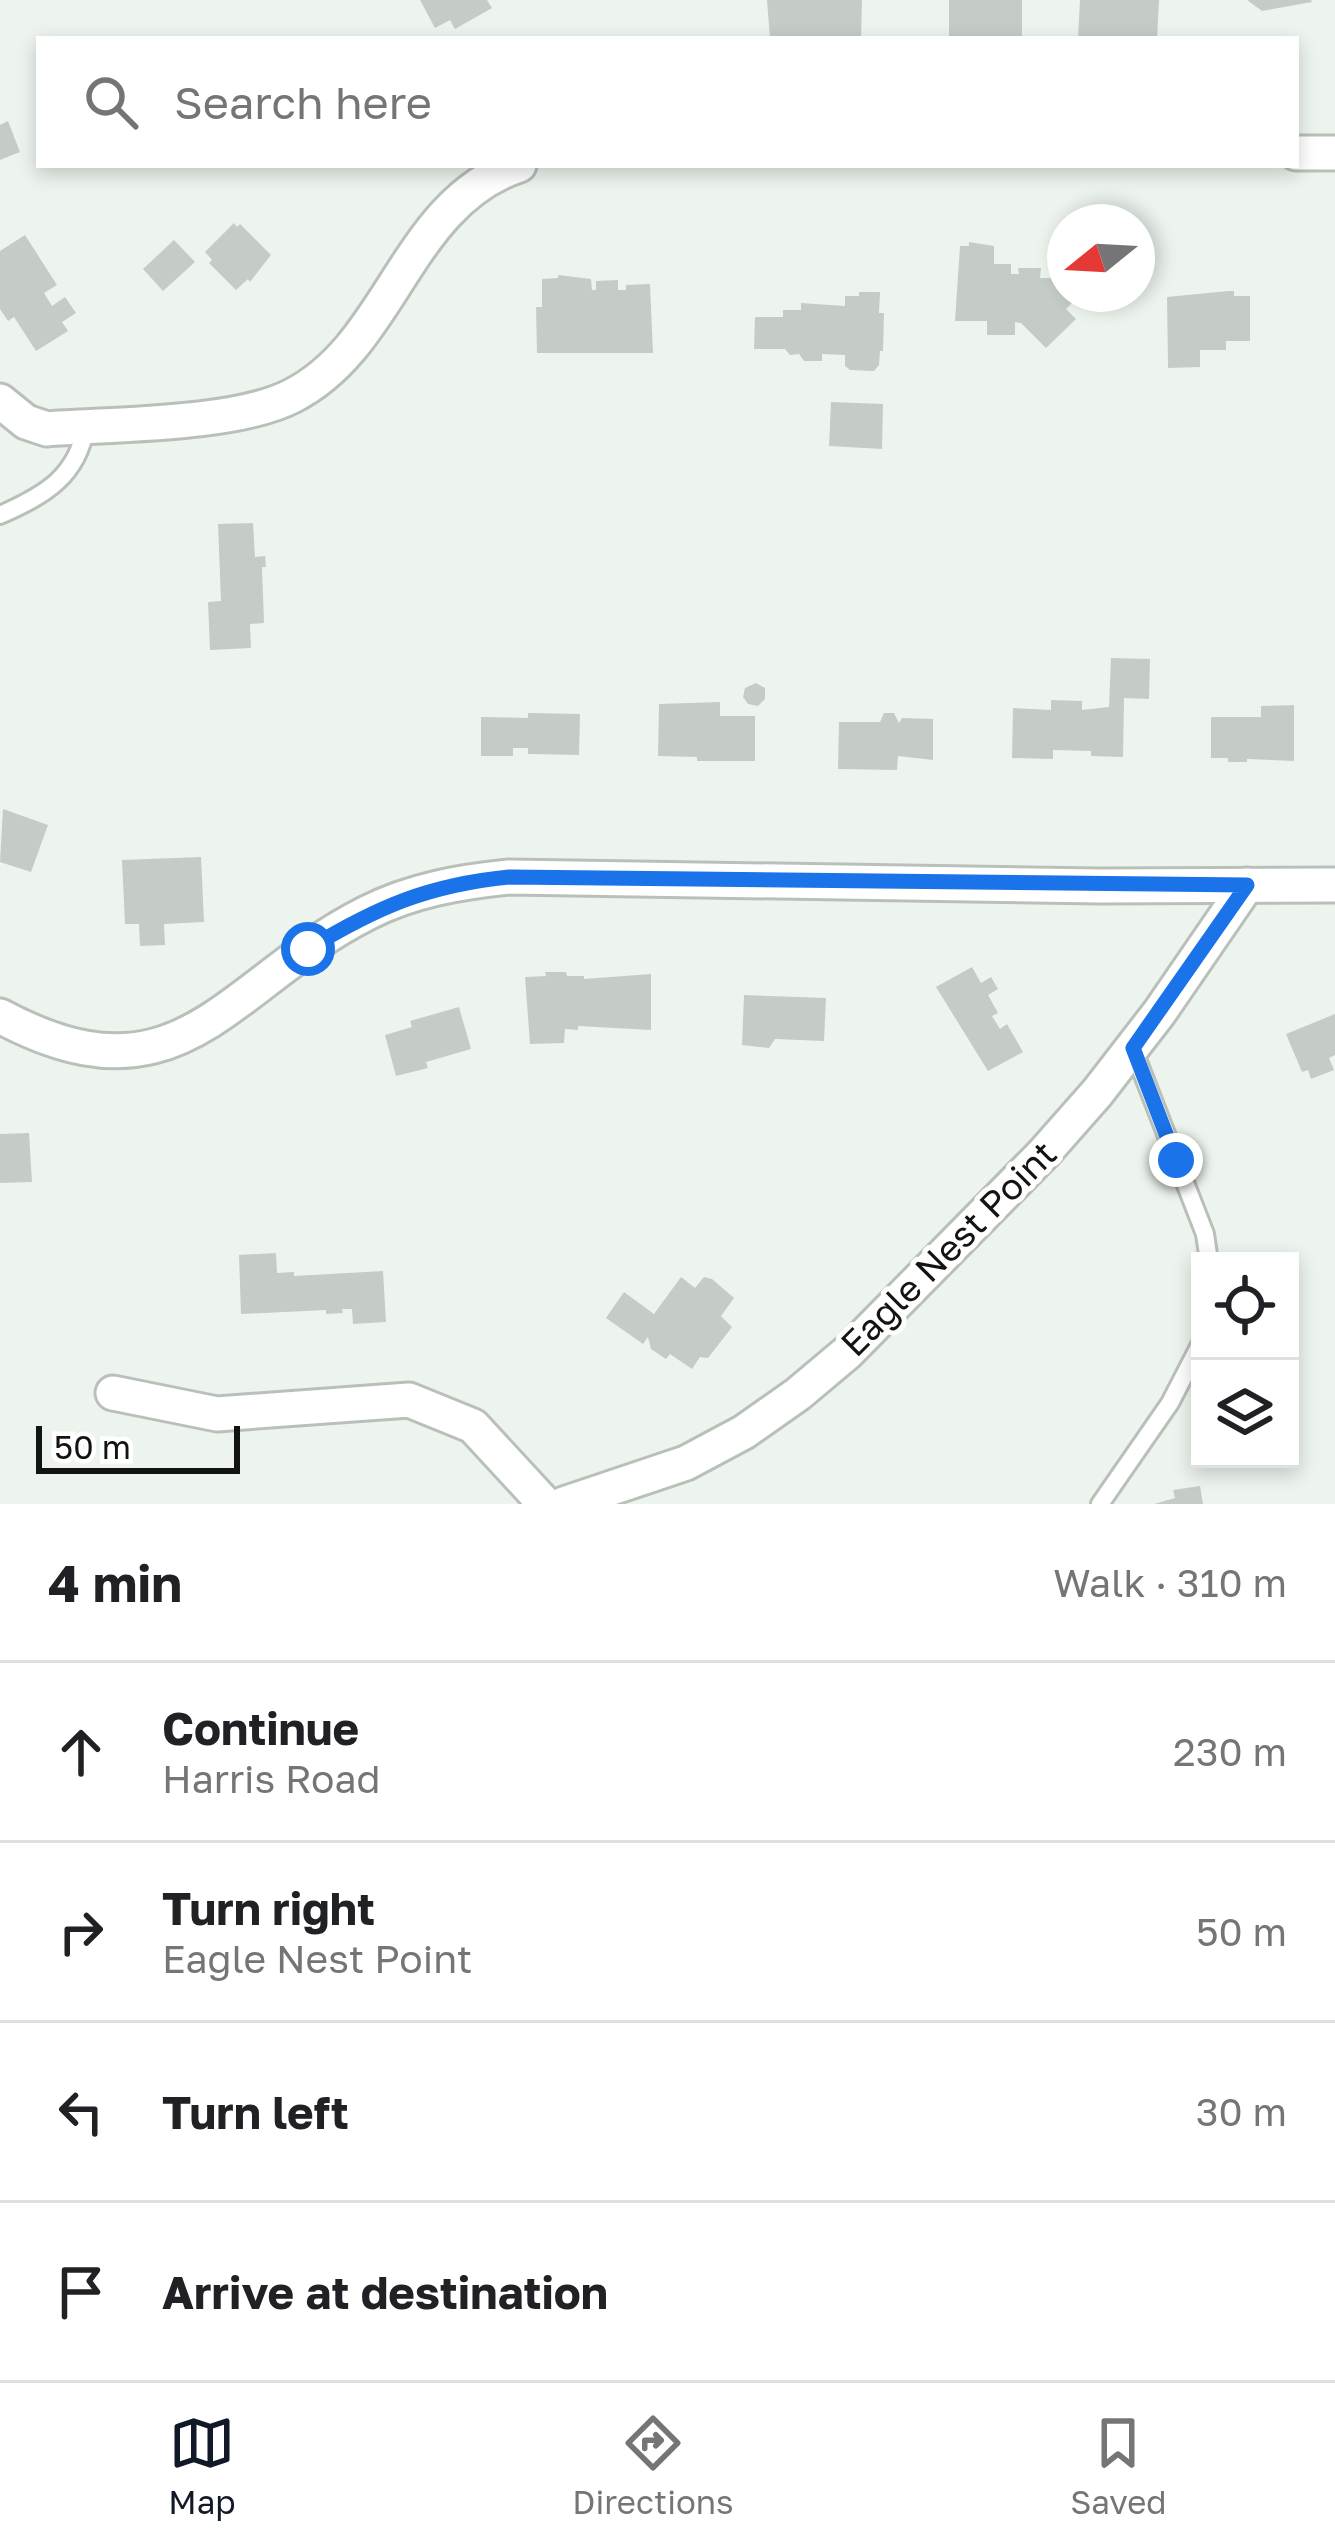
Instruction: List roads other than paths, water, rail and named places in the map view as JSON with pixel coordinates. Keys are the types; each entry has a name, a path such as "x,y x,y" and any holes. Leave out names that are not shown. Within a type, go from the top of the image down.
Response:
{"street":[{"path":"1299,153 1335,153"},
{"path":"9,417 47,430 238,413 290,398 344,357 446,209 475,186 513,168"},
{"path":"0,1016 76,1047 112,1050 182,1038 213,1022 308,949 368,913 418,892 463,881 509,877 1335,885"},
{"name":"Eagle Nest Point","path":"564,1504 686,1463 744,1432 848,1352 1044,1153 1133,1048 1247,885"},
{"path":"113,1393 217,1414 409,1400 473,1426 545,1504"}],"lane":[{"path":"0,515 41,497 60,482 75,463 86,426"},
{"path":"1133,1048 1205,1234 1208,1252"},
{"path":"1100,1504 1170,1403 1192,1360"}]}
